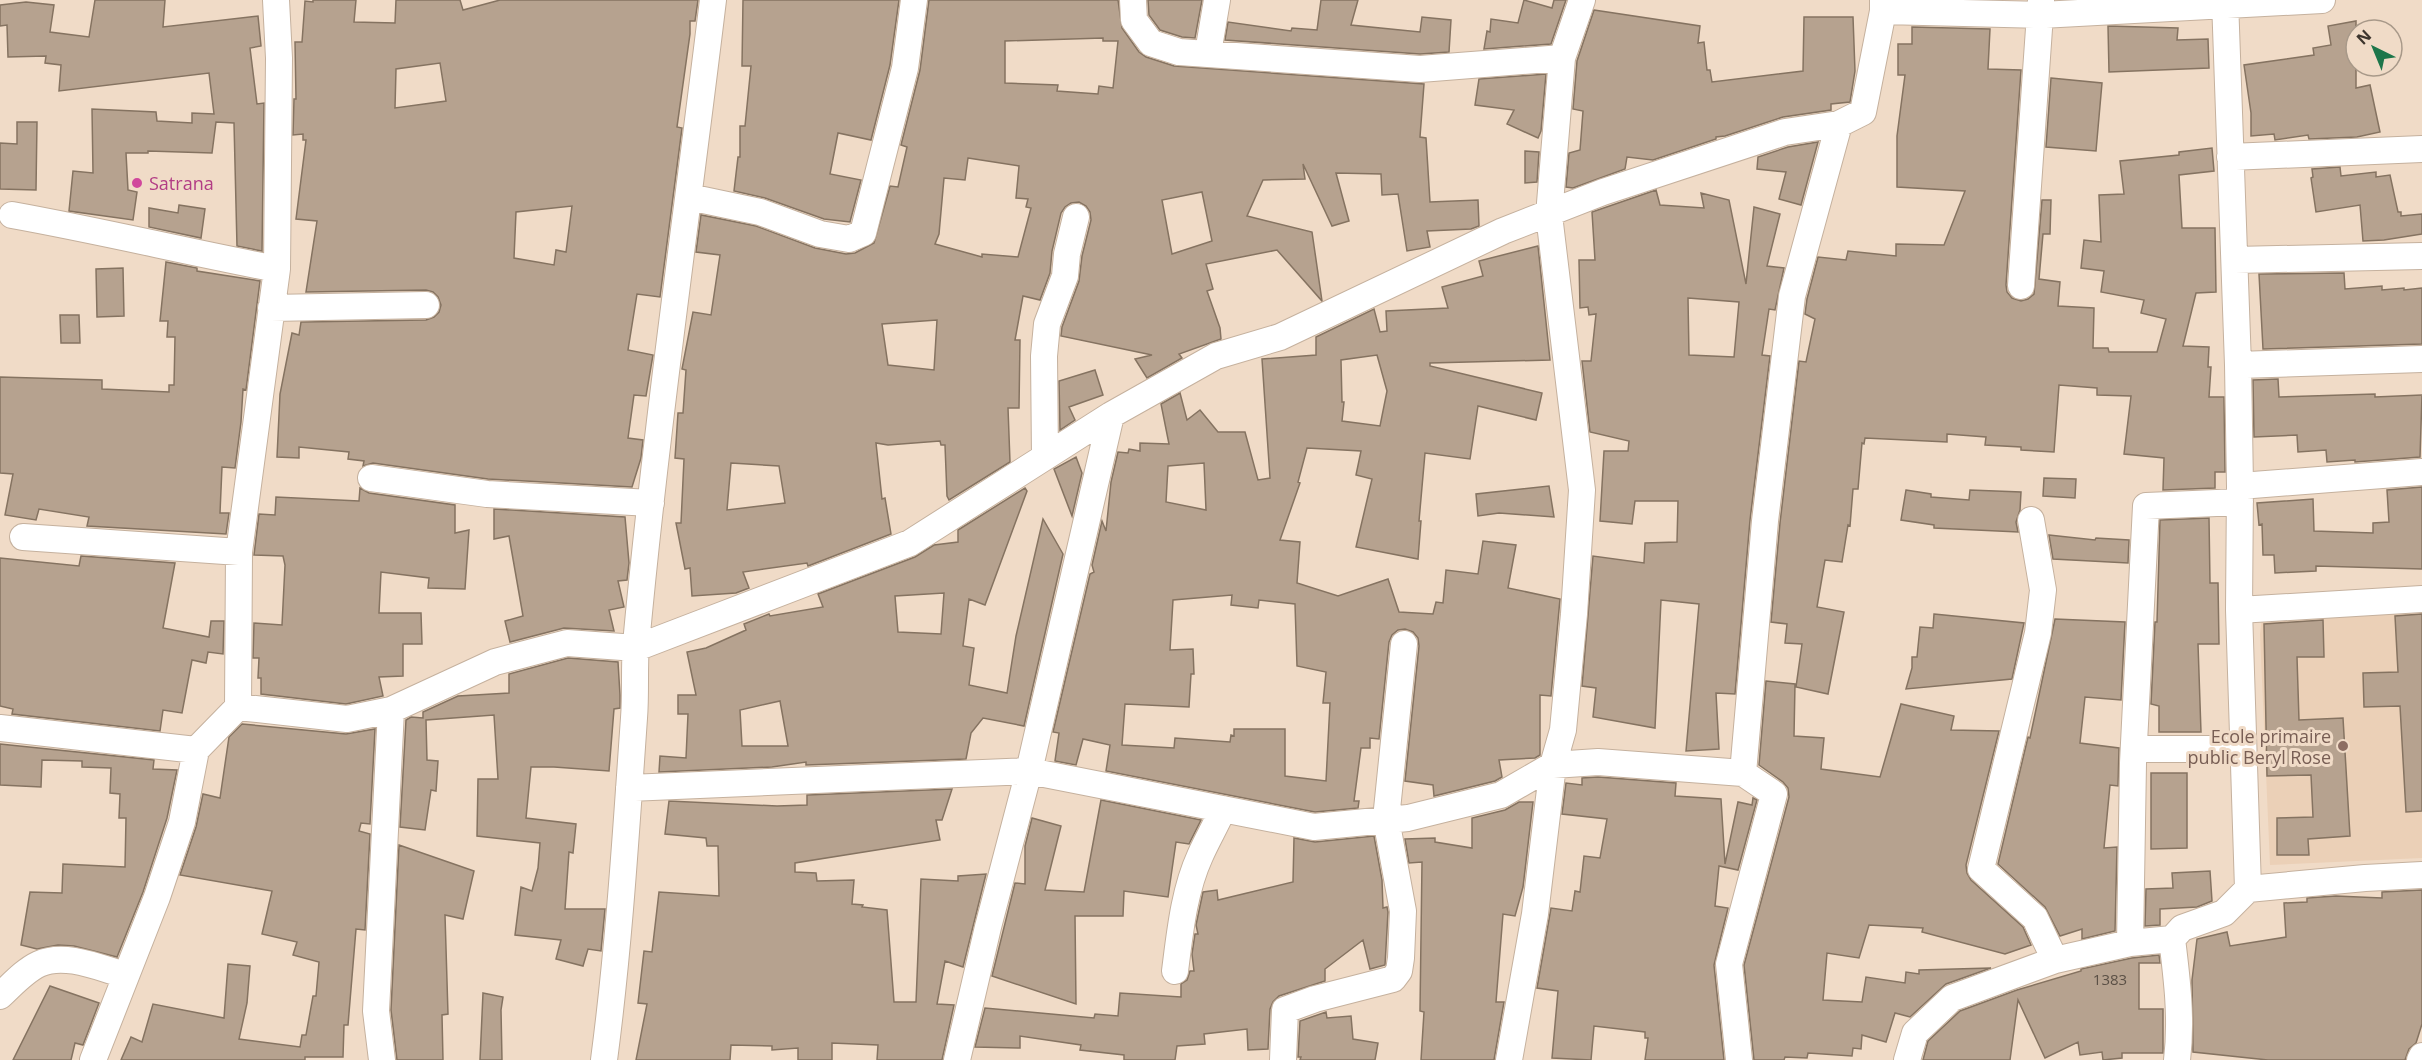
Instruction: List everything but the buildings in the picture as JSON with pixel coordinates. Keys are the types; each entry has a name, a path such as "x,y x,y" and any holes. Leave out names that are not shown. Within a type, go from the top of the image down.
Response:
{"street":[{"path":"93,1060 157,897 182,822 196,750 238,707 239,552 277,269 279,58 276,0"},
{"path":"604,1060 629,788 636,697 636,648 662,394 713,0"},
{"path":"689,197 760,212 820,234 849,239 862,233 905,68 914,0"},
{"path":"1133,0 1134,20 1151,43 1179,52 1420,69 1562,58"},
{"path":"1208,53 1217,0"},
{"path":"1509,1060 1535,914 1553,765 1563,730 1574,614 1582,490 1549,215 1562,58 1582,0"},
{"path":"238,707 347,719 391,710 495,662 567,643 636,648 910,543 1111,415 1216,356 1280,337 1503,231 1549,215 1603,192 1785,132 1839,124 1863,112 1877,4 2041,8 2322,0"},
{"path":"2225,2 2238,365 2239,610 2248,889"},
{"path":"2022,286 2041,8"},
{"path":"1743,772 1765,521 1792,296 1839,124"},
{"path":"2230,157 2422,149"},
{"path":"12,215 114,233 162,247 277,269"},
{"path":"1045,456 1044,356 1047,324 1065,276 1067,254 1076,217"},
{"path":"2235,260 2422,256"},
{"path":"271,308 426,305"},
{"path":"2238,365 2422,359"},
{"path":"957,1060 988,927 1029,771 1111,415"},
{"path":"2130,943 2135,749 2146,506 2422,472"},
{"path":"371,478 487,494 651,503"},
{"path":"2031,520 2043,590 2038,633 1981,869 2035,918 2055,960"},
{"path":"23,537 239,552"},
{"path":"2239,610 2422,599"},
{"path":"1283,1060 1285,1010 1315,999 1393,980 1399,971 1402,911 1386,819 1404,644"},
{"path":"382,1060 376,1011 391,710"},
{"path":"0,728 196,750"},
{"path":"2135,749 2242,749"},
{"path":"629,788 1029,771 1314,827 1408,818 1501,795 1553,765 1598,762 1743,772 1774,794 1729,964 1739,1060"},
{"path":"1175,971 1182,916 1193,873 1223,809"},
{"path":"1907,1060 1915,1033 1952,998 2055,960 2130,943 2172,939 2182,928 2224,913 2248,889 2422,875"},
{"path":"2172,939 2178,986 2177,1060"},
{"path":"0,996 20,976 41,963 69,960 125,975"},
{"path":"2420,1060 2422,1056"}],"shaded area":[{"name":"Ecole primaire public Beryl Rose","path":"2422,601 2422,858 2270,865 2260,634 2263,609"}],"place":[{"name":"Satrana","path":"137,183"},
{"name":"Ecole primaire public Beryl Rose","path":"2343,746"}]}
